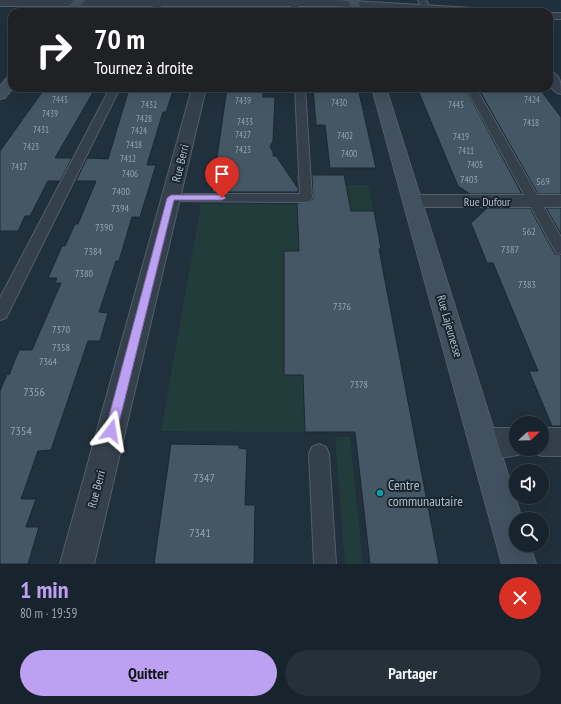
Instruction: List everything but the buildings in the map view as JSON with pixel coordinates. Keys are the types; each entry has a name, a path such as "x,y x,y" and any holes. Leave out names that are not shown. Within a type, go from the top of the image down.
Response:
{"main road":[{"path":"0,95 8,85"},
{"name":"Rue Lajeunesse","path":"380,92 519,564"}],"street":[{"path":"0,3 78,1 157,5 355,5 439,8"},
{"path":"553,80 561,90"},
{"name":"Rue Berri","path":"77,564 198,92"},
{"name":"Rue Dufour","path":"413,201 561,201"},
{"path":"484,442 509,442"},
{"path":"549,442 561,442"}],"lane":[{"path":"0,313 113,92"},
{"path":"171,198 306,198 300,92"},
{"path":"473,92 561,249"},
{"path":"319,454 325,564"}],"green space":[{"path":"314,185 368,185 374,211 351,211 350,207 298,213 299,251 284,375 303,375 305,432 161,431 201,204 315,205"},
{"path":"335,437 350,437 363,564 345,564"}],"place":[{"name":"Centre communautaire","path":"380,493"}],"route":[{"path":"111,431 171,198 222,198"}]}
